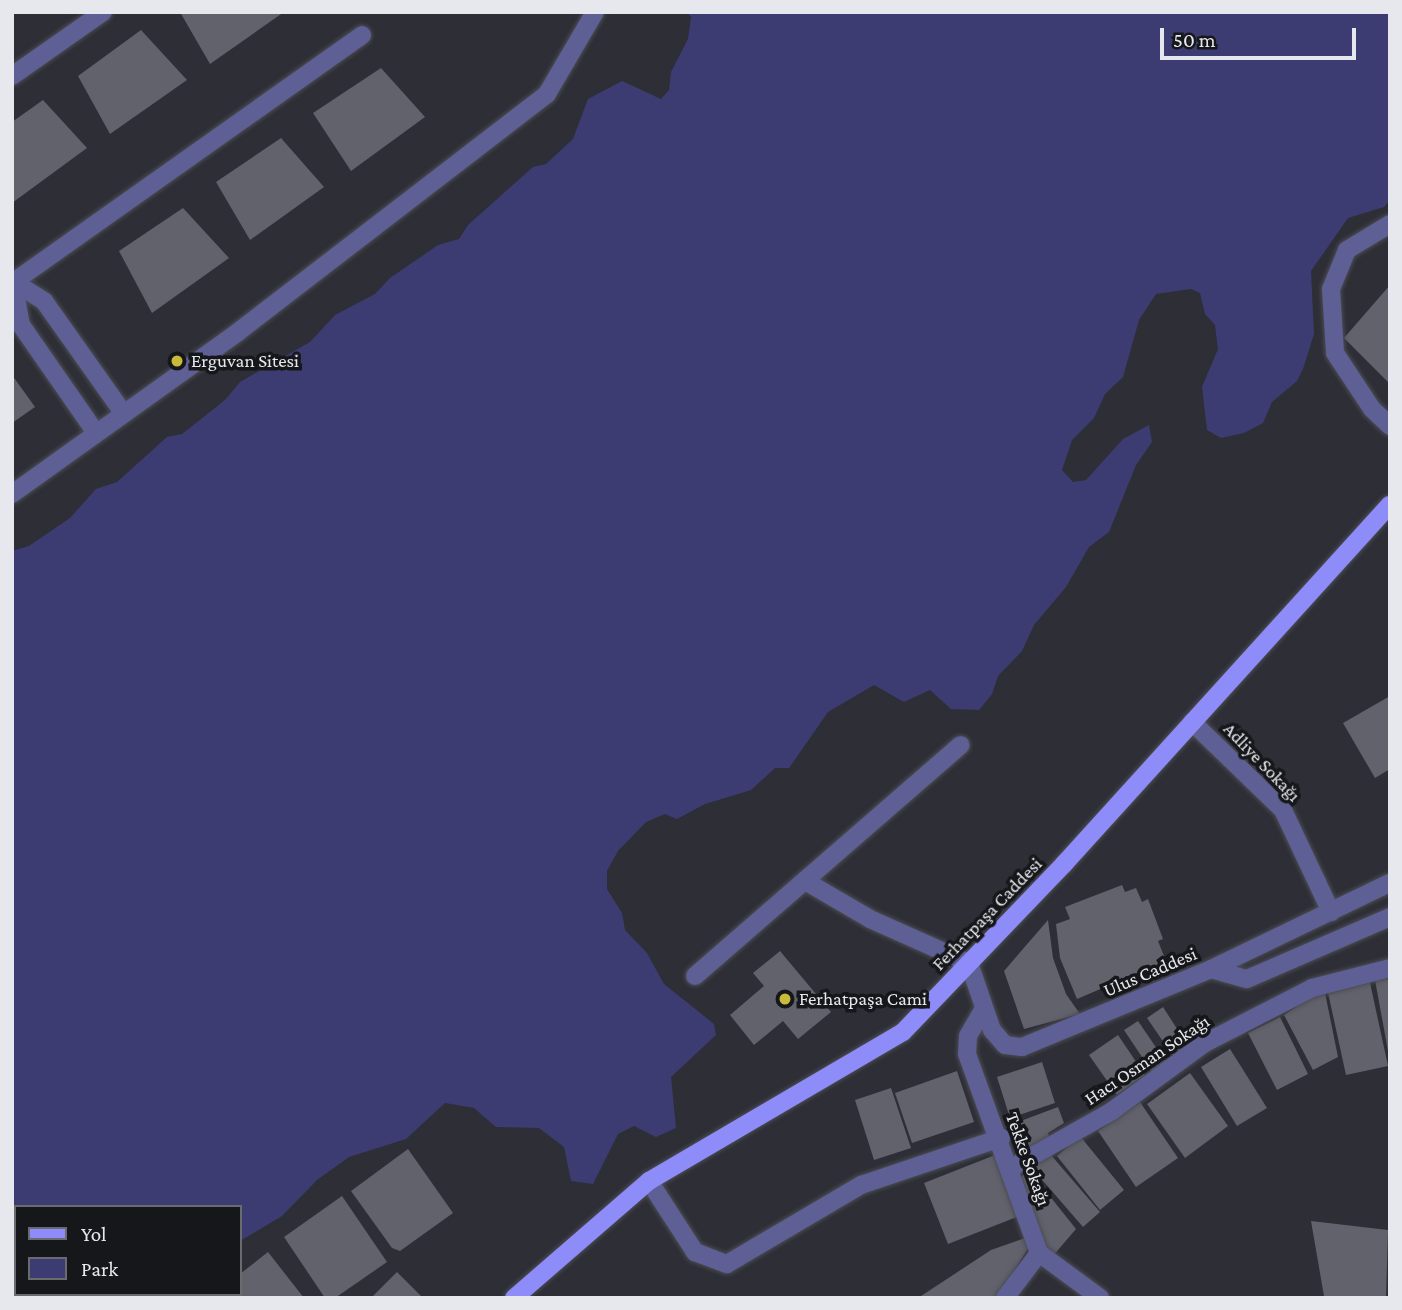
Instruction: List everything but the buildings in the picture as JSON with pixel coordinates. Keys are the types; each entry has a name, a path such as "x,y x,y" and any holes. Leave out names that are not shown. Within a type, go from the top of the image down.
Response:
{"main road":[{"name":"Ferhatpaşa Caddesi","path":"514,1298 649,1181 903,1032 1390,505"}],"street":[{"path":"12,76 103,12"},
{"path":"12,494 238,332 547,94 595,12"},
{"path":"13,282 362,35"},
{"path":"1390,224 1348,250 1331,289 1335,353 1372,409 1390,426"},
{"path":"13,282 44,301 124,414"},
{"path":"13,282 21,326 96,433"},
{"name":"Adliye Sokağı","path":"1192,722 1283,810 1331,912"},
{"path":"695,976 961,745"},
{"path":"805,881 870,919 969,962"},
{"name":"Ulus Caddesi","path":"969,962 984,1010 1005,1045 1022,1047 1211,969 1390,883"},
{"path":"1211,969 1247,979 1390,917"},
{"name":"Hacı Osman Sokağı","path":"1011,1168 1112,1111 1205,1043 1312,988 1390,968"},
{"name":"Tekke Sokağı","path":"984,1010 968,1036 967,1054 1001,1138 1039,1254"},
{"path":"649,1181 695,1252 727,1264 861,1185 1001,1138"},
{"path":"1005,1298 1039,1254 1100,1298"}],"green space":[{"path":"687,12 1390,12 1390,200 1384,207 1348,218 1311,271 1314,334 1303,369 1297,381 1272,402 1263,423 1244,433 1221,438 1207,430 1202,387 1218,349 1215,325 1205,314 1200,293 1191,289 1156,294 1139,320 1123,377 1105,394 1094,418 1072,440 1062,470 1073,482 1086,480 1123,439 1149,425 1152,442 1136,465 1109,532 1089,547 1066,587 1034,625 1022,651 998,676 992,694 979,710 951,709 930,690 904,702 874,685 828,712 789,768 775,768 751,790 705,804 677,819 665,814 646,822 618,851 607,871 607,889 622,913 625,930 647,953 664,984 714,1024 716,1035 671,1077 676,1128 656,1137 634,1126 618,1134 593,1184 571,1181 564,1147 539,1128 496,1127 474,1108 445,1103 406,1139 349,1157 317,1180 282,1216 242,1240 242,1205 14,1205 14,1296 104,1296 12,1298 12,551 29,546 70,518 96,489 117,482 167,437 182,434 225,400 240,382 310,342 335,315 375,294 390,278 438,245 459,239 468,225 533,167 546,164 573,139 588,99 622,81 661,99 669,90 671,72 688,39 691,17"}],"place":[{"name":"Erguvan Sitesi","path":"177,361"},
{"name":"Ferhatpaşa Cami","path":"785,999"}]}
